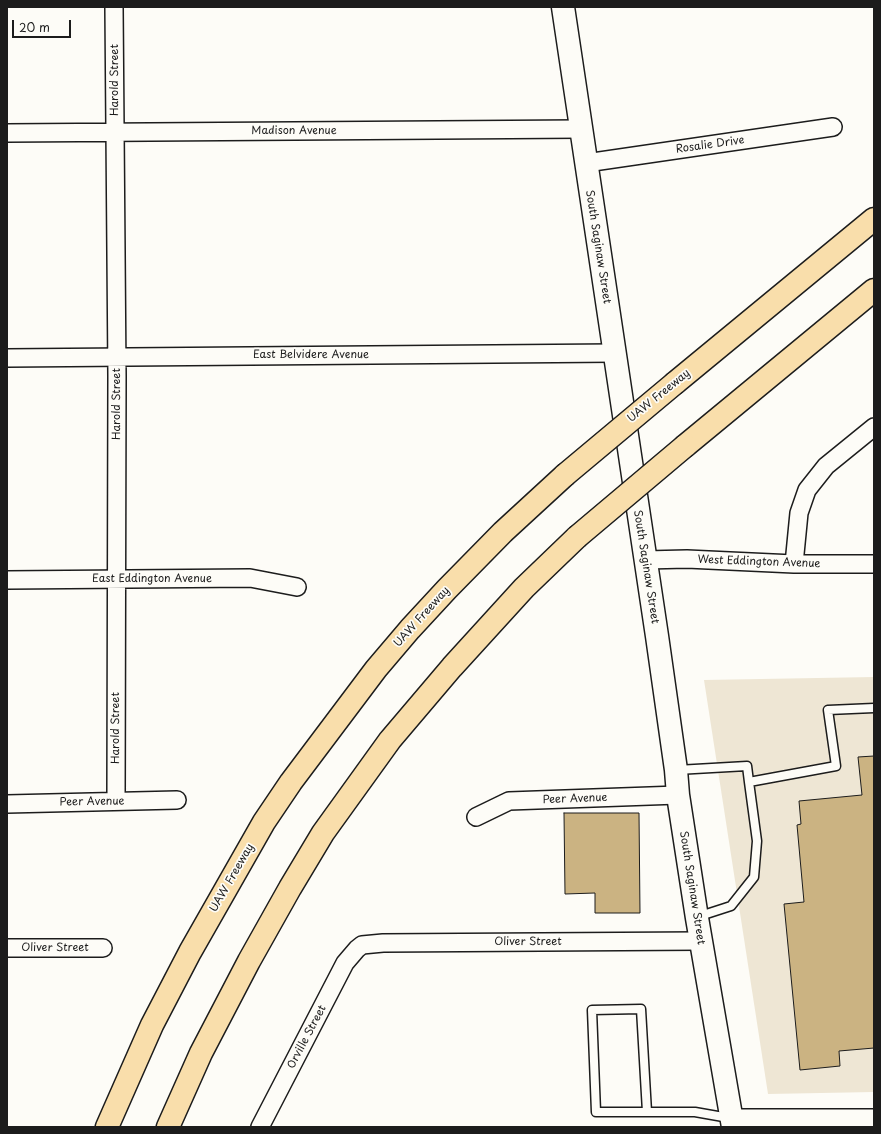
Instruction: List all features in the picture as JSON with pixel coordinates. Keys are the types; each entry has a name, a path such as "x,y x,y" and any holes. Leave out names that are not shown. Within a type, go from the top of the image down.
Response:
{"highway":[{"name":"UAW Freeway","path":"108,1127 130,1073 152,1026 190,952 264,822 291,782 376,669 447,589 503,532 565,475 874,219"},
{"path":"168,1127 201,1053 245,968 290,888 323,833 390,740 452,667 524,588 577,537 874,290"}],"main road":[{"name":"South Saginaw Street","path":"563,7 676,770 678,795 696,918 733,1122"}],"street":[{"name":"Harold Street","path":"114,7 117,357 116,801"},
{"name":"Rosalie Drive","path":"586,163 833,127"},
{"name":"Madison Avenue","path":"7,133 581,129"},
{"name":"East Belvidere Avenue","path":"7,358 615,353"},
{"path":"794,564 799,513 806,490 826,466 874,428"},
{"name":"West Eddington Avenue","path":"645,560 688,559 794,564 874,564"},
{"name":"East Eddington Avenue","path":"7,580 250,578 297,587"},
{"name":"Peer Avenue","path":"476,816 509,802 678,795"},
{"name":"Peer Avenue","path":"7,804 176,800"},
{"name":"Oliver Street","path":"357,949 362,945 383,943 700,941"},
{"name":"Oliver Street","path":"7,948 103,948"},
{"name":"Orville Street","path":"260,1127 345,963 357,949"},
{"path":"733,1122 874,1118"}],"lane":[{"path":"749,782 836,766 828,710 874,708"},
{"path":"676,770 747,766 757,841 754,877 731,906 696,918"},
{"path":"647,1112 641,1009 592,1010 596,1112 647,1112 695,1112 733,1122"}],"shaded area":[{"path":"874,677 874,1092 768,1094 704,680"}],"building":[{"path":"874,756 874,1048 839,1051 840,1066 800,1070 784,904 804,902 797,825 801,824 799,801 862,795 858,757"},
{"path":"564,813 639,813 640,913 595,913 595,893 565,894"}]}
